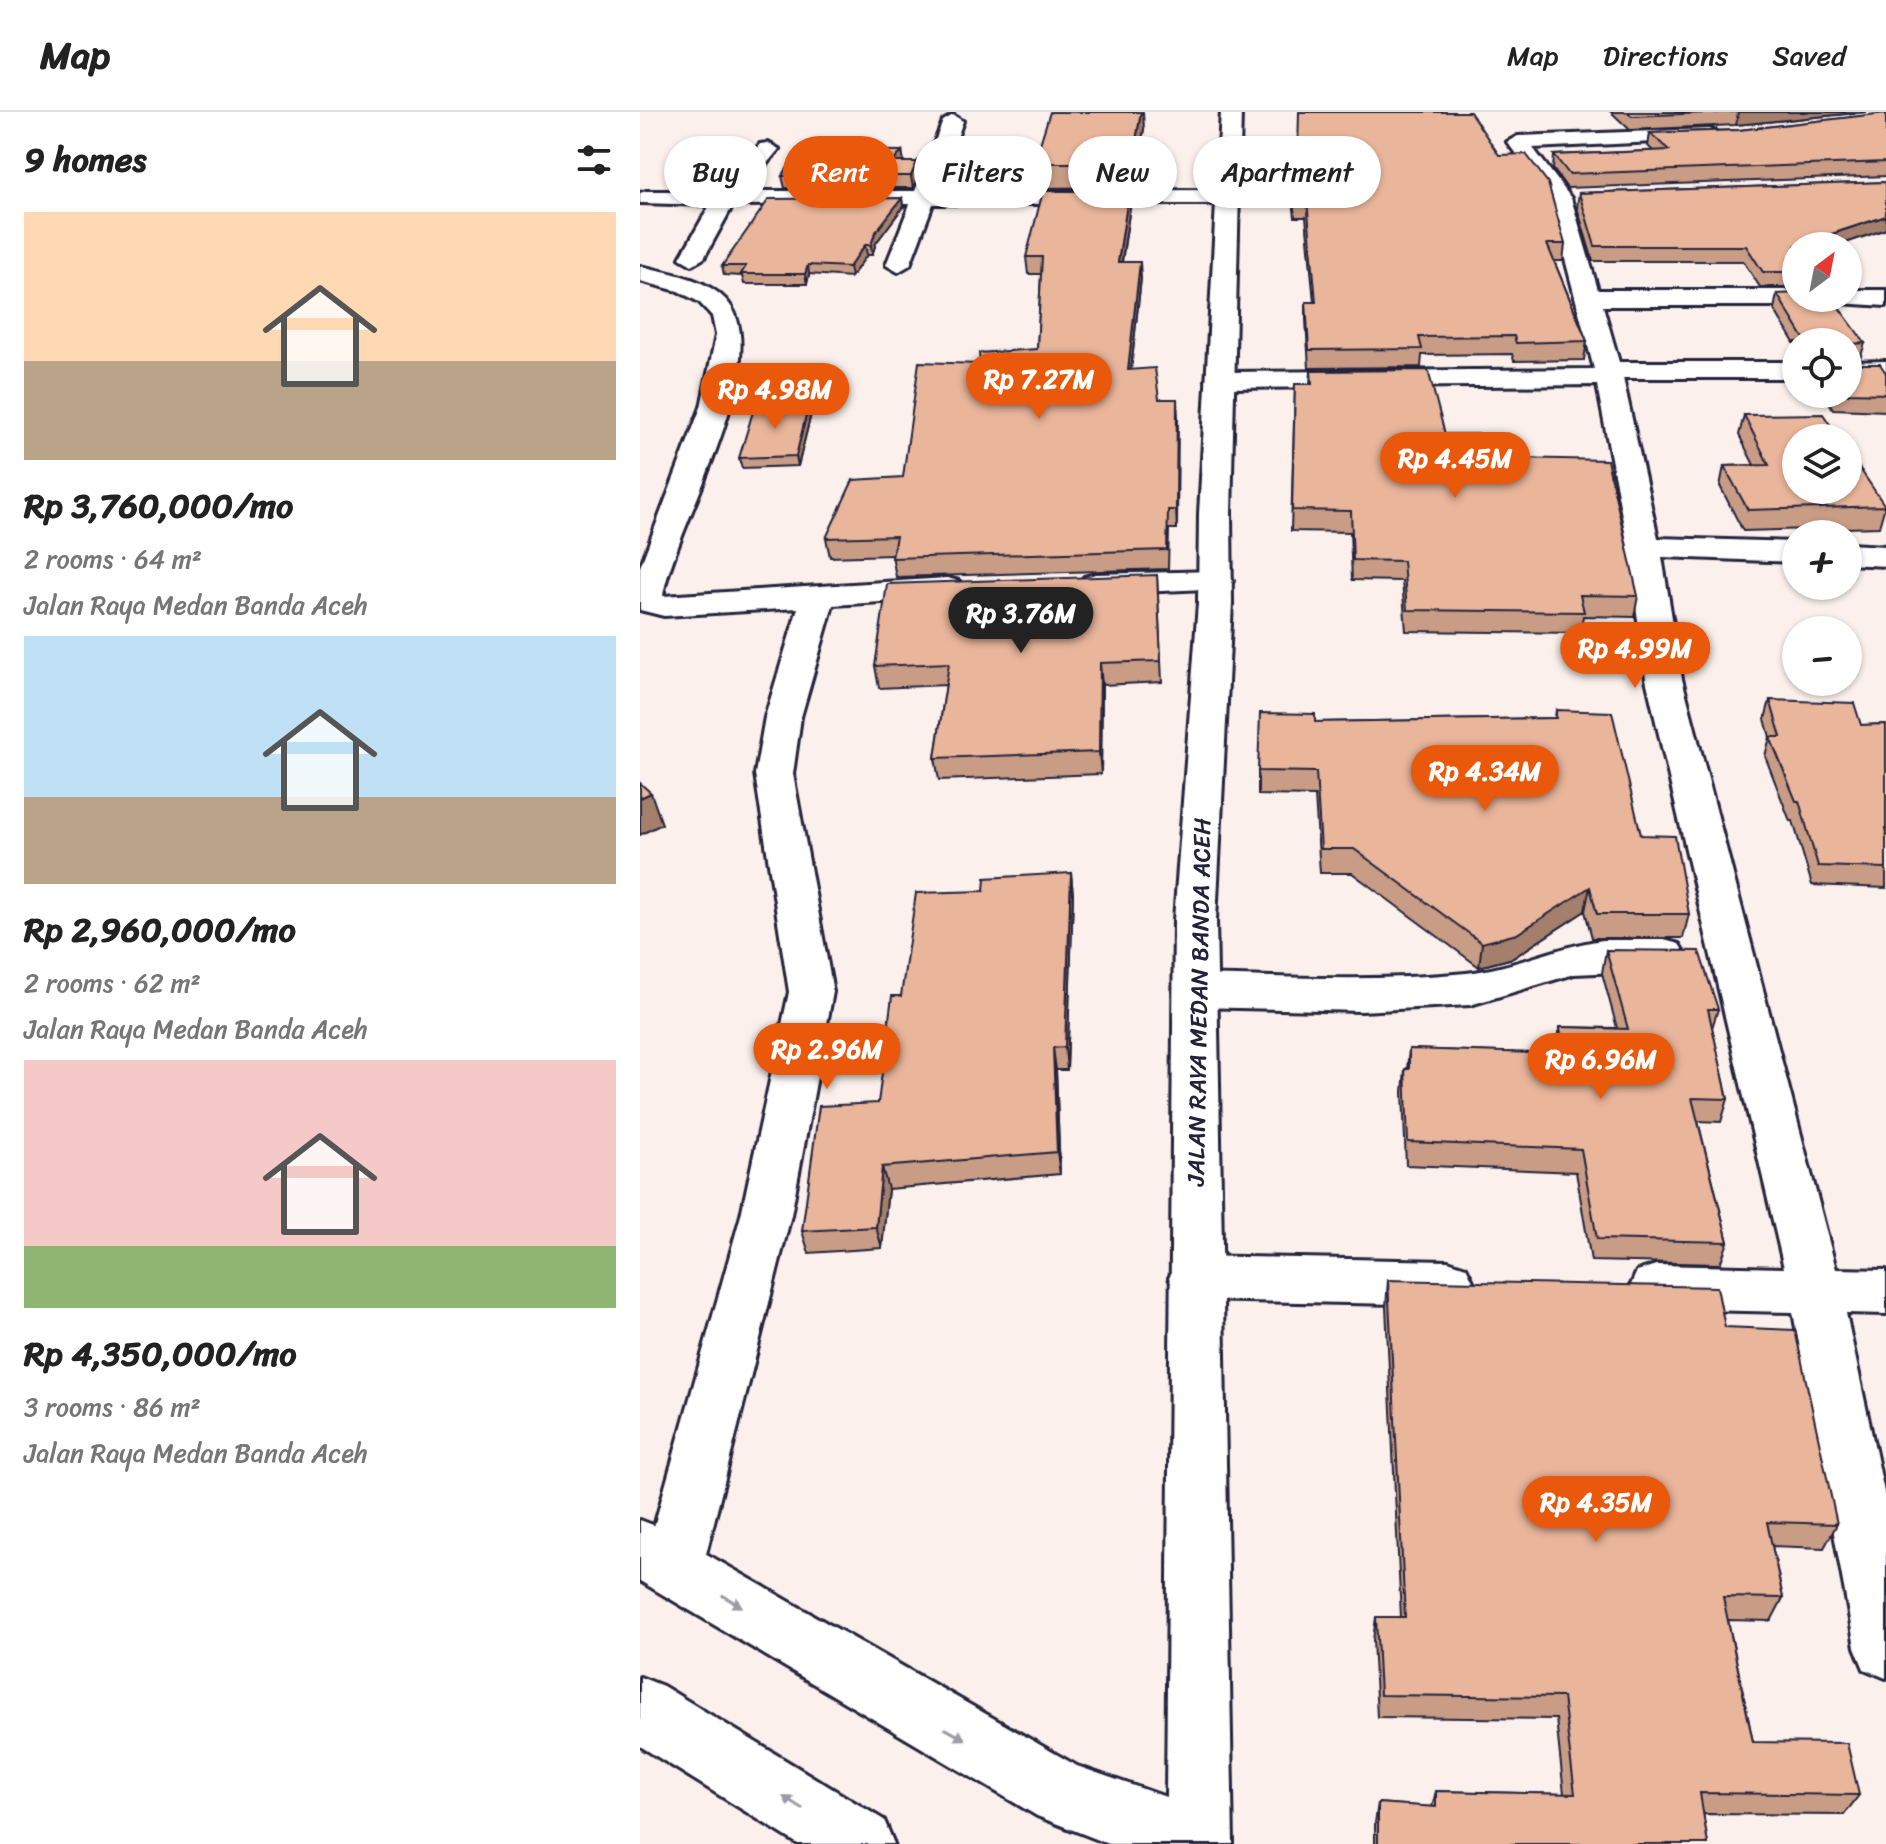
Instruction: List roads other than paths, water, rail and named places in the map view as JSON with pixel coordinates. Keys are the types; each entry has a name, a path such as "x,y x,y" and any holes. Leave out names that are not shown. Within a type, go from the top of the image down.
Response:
{"main road":[{"name":"JALAN RAYA MEDAN BANDA ACEH","path":"1230,136 1231,112"},
{"path":"947,136 953,121"},
{"path":"1750,132 1512,132 1575,198 1589,298 1609,373 1644,547 1664,679 1815,1290 1886,1647"},
{"path":"642,197 664,198"},
{"path":"1052,198 1193,197"},
{"path":"767,199 914,199"},
{"path":"692,258 720,208"},
{"path":"898,265 920,208"},
{"name":"JALAN RAYA MEDAN BANDA ACEH","path":"1199,1844 1195,920 1216,581 1220,380 1228,208"},
{"path":"640,273 707,293 727,318 728,342 716,410 646,579 647,602 664,606 970,587"},
{"path":"1589,298 1782,298"},
{"path":"1862,298 1886,298"},
{"path":"1862,370 1886,369"},
{"path":"1220,380 1782,370"},
{"path":"1644,547 1782,552"},
{"path":"1862,555 1886,556"},
{"path":"1062,585 1216,581"},
{"path":"819,594 783,717 774,774 811,992 766,1215 657,1557 1060,1793 1199,1844"},
{"path":"1196,991 1361,995 1470,989 1573,959 1603,955 1734,956"},
{"path":"1195,1278 1497,1284"},
{"path":"1609,1286 1886,1292"},
{"path":"640,1709 860,1844"}]}
